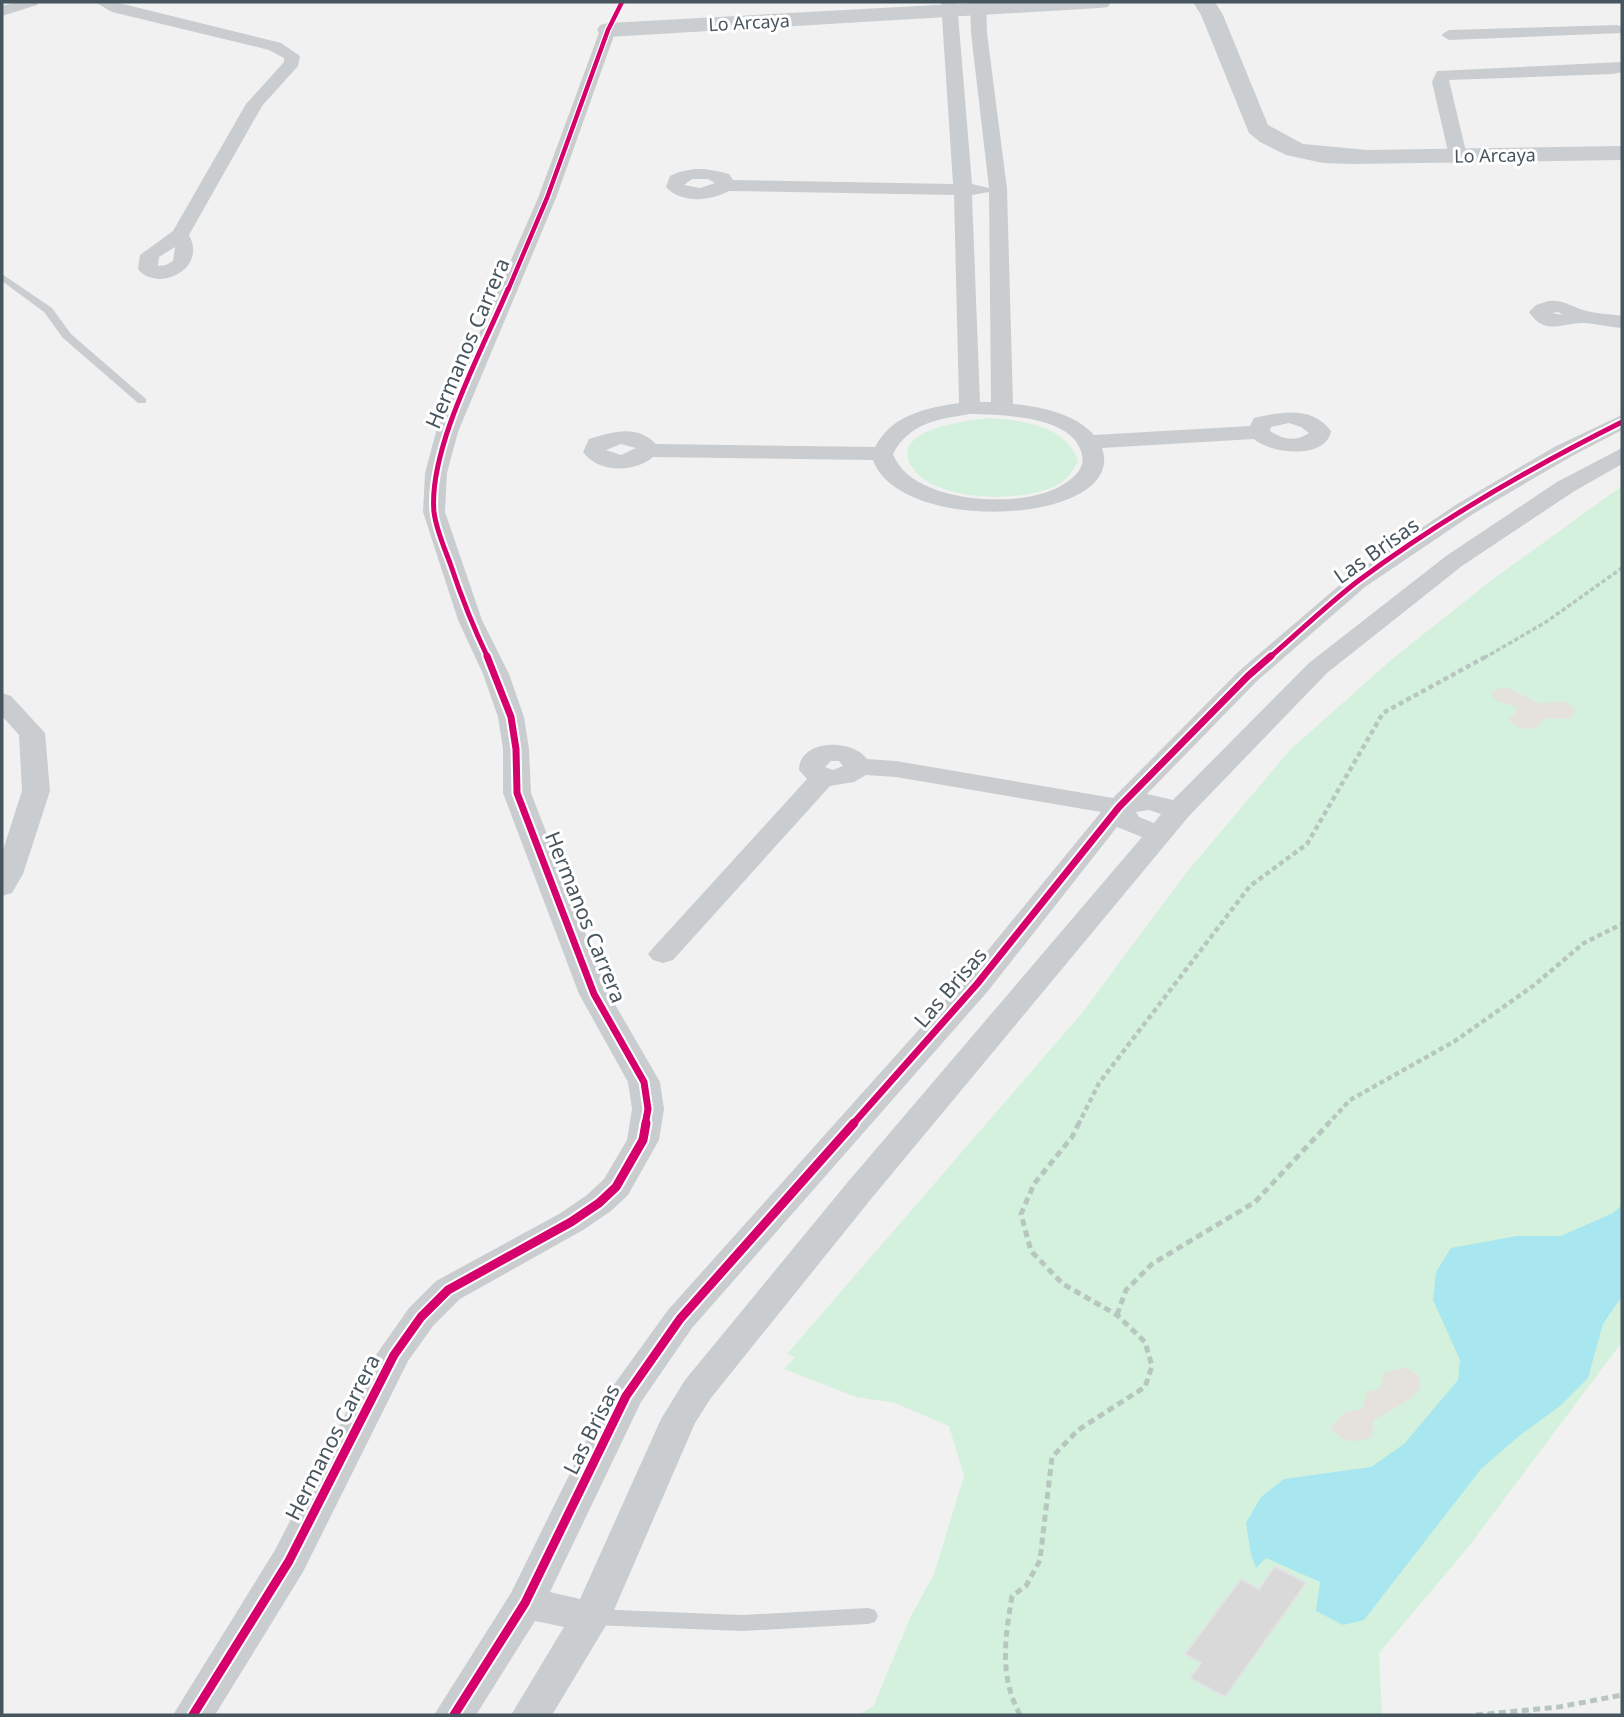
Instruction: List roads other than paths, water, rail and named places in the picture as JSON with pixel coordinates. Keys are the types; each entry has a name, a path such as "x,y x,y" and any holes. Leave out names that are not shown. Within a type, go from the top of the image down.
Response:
{"street":[{"path":"2,11 30,2"},
{"path":"103,2 112,8 275,46 292,56 292,63 255,104 180,235"},
{"name":"Lo Arcaya","path":"608,30 780,15 962,4 1100,2"},
{"name":"Lo Arcaya","path":"1204,2 1212,15 1256,128 1270,141 1297,151 1334,157 1622,153"},
{"name":"Lo Arcaya","path":"620,4 655,14 780,15"},
{"name":"Hermanos Carrera","path":"193,1715 289,1561 394,1355 421,1317 448,1290 571,1222 599,1203 616,1187 643,1140 648,1109 644,1082 594,994 517,793 516,749 511,717 496,674 470,620 434,512 436,473 447,432 547,198 620,4"},
{"path":"962,4 998,189 1002,408"},
{"path":"962,4 963,191 970,408"},
{"path":"1449,35 1617,30"},
{"path":"1582,31 1617,68"},
{"path":"1458,156 1440,82 1443,75 1617,68"},
{"name":"Lo Arcaya","path":"1261,76 1278,127 1292,138 1367,157"},
{"path":"725,185 818,185 963,191 998,189"},
{"path":"1576,316 1622,322"},
{"path":"970,408 1002,408 1038,414 1069,426 1088,442 1095,459 1089,475 1071,489 1042,500 1007,505 970,504 926,494 907,486 888,471 882,454 889,437 907,423 936,413 970,408"},
{"name":"Las Brisas","path":"454,1715 525,1602 626,1396 680,1320 977,984 1119,807 1248,676 1357,582 1465,509 1564,451 1622,422"},
{"path":"1088,442 1259,432"},
{"path":"647,450 882,454"},
{"path":"531,1715 591,1617 679,1419 698,1389 859,1191 1179,810 1318,668 1454,561 1565,487 1622,455"},
{"path":"2,701 32,733 36,791 9,874 2,887"},
{"path":"663,954 823,777 847,776 855,772 857,766 896,769 1119,807 1149,802 1179,810"},
{"path":"1119,807 1128,823 1160,834"},
{"path":"525,1602 591,1617"}],"lane":[{"path":"2,277 48,310 67,336 142,401"},
{"path":"591,1617 742,1623 869,1616"}],"water":[{"path":"1622,1205 1622,1296 1603,1324 1588,1378 1560,1406 1519,1436 1481,1469 1364,1620 1343,1625 1316,1611 1320,1582 1266,1558 1256,1568 1246,1523 1261,1497 1284,1479 1371,1467 1404,1444 1458,1380 1460,1360 1433,1300 1436,1272 1451,1248 1517,1236 1561,1236 1613,1213"}]}
